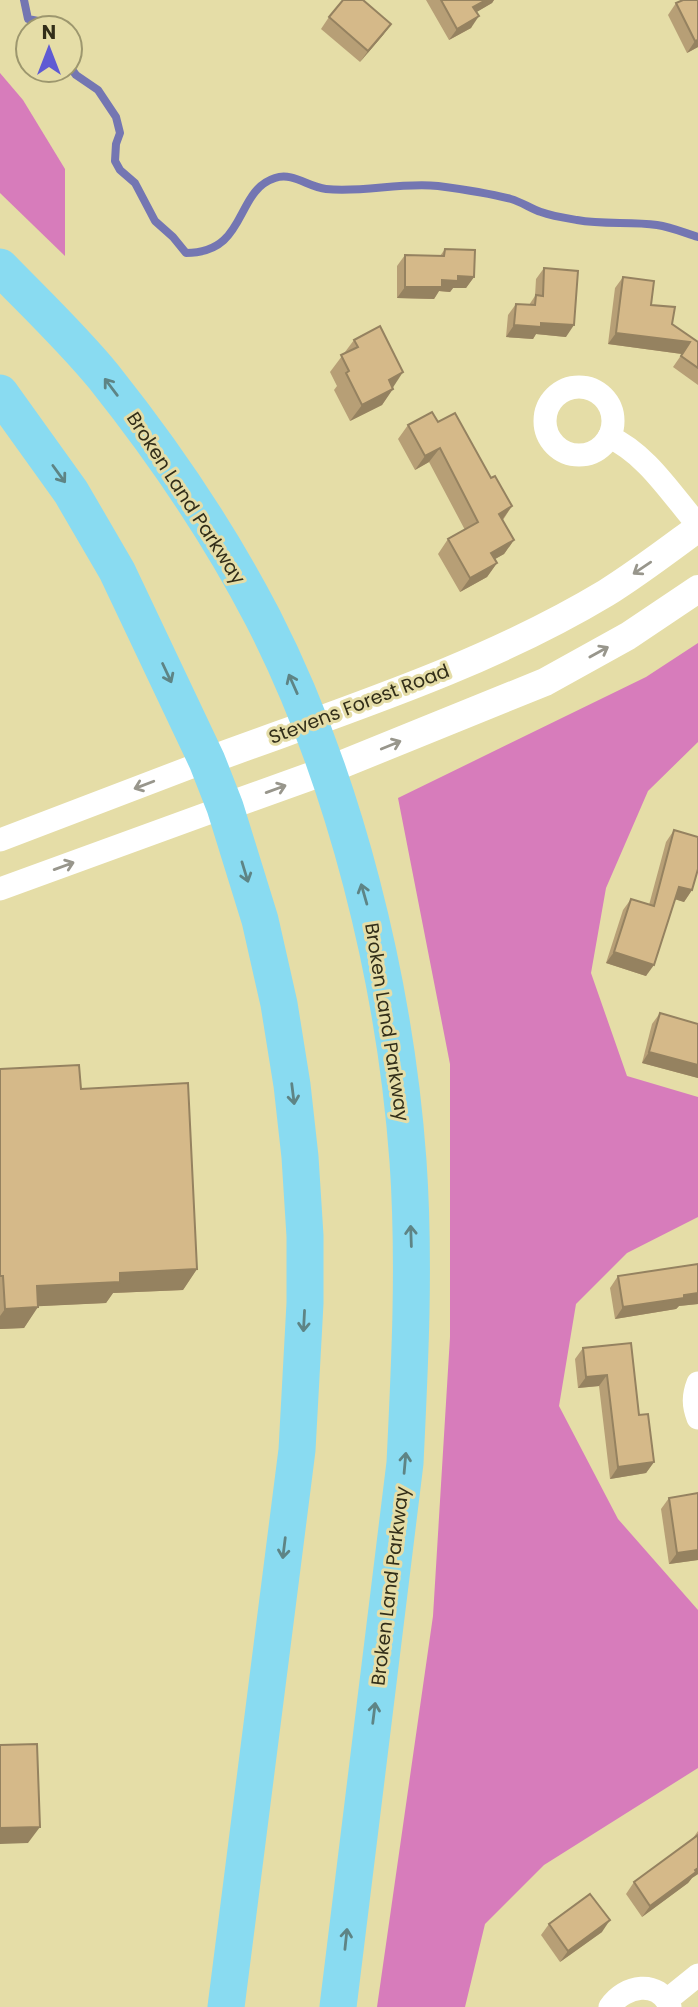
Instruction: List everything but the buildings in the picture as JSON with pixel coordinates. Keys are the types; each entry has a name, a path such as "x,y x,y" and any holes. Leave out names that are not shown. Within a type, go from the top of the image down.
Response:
{"main road":[{"name":"Broken Land Parkway","path":"0,267 103,376 163,456 218,540 263,618 328,770 366,902 384,988 400,1079 412,1241 405,1463 338,2007"},
{"path":"0,393 71,492 117,571 207,761 225,807 260,920 279,1004 295,1109 305,1236 305,1303 297,1450 226,2007"}],"street":[{"path":"609,437 627,445 698,527"},
{"name":"Stevens Forest Road","path":"0,840 441,674 524,637 606,593 698,527"},
{"path":"0,889 328,770 545,682 628,636 698,589"},
{"path":"698,1383 694,1395 694,1408 698,1418"},
{"path":"610,2007 627,1990 641,1987 656,1991 668,2003 698,1975"}],"shaded area":[{"path":"0,73 23,100 65,169 65,256 0,193"},
{"path":"698,643 698,742 648,791 606,888 591,973 627,1076 698,1097 698,1217 627,1253 576,1304 559,1406 618,1519 698,1610 698,1768 544,1865 485,1924 465,2007 377,2007 433,1616 450,1337 450,1064 398,798 646,677"}],"waterway":[{"path":"24,0 27,14"},
{"path":"84,80 98,90 116,117 120,133 115,161 120,170 135,183 155,221 186,253 206,250 220,243 231,233 253,195 262,185 282,177 340,190 424,185 456,188 511,199 537,211 559,217 657,225 698,237"}]}
